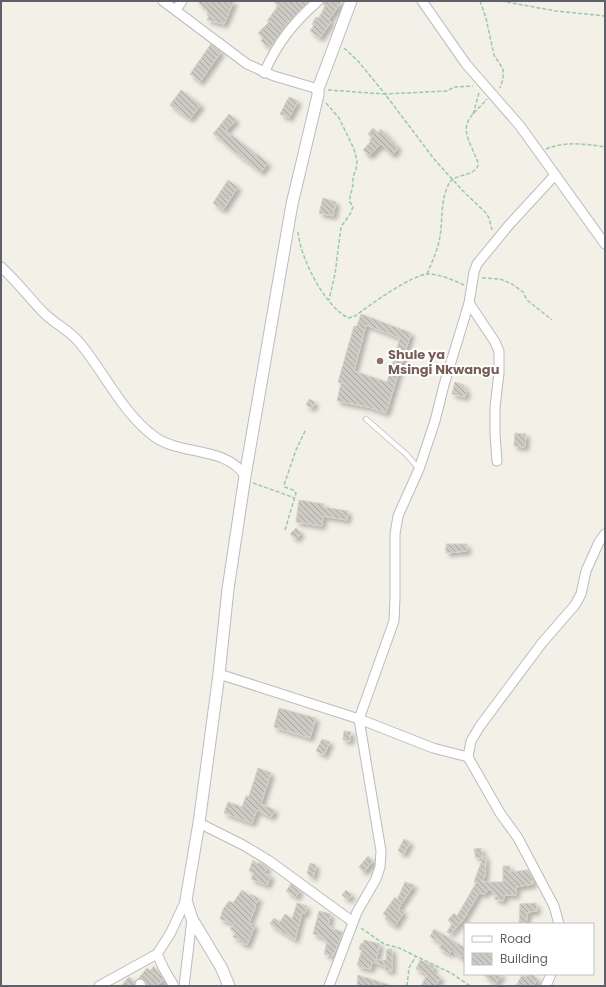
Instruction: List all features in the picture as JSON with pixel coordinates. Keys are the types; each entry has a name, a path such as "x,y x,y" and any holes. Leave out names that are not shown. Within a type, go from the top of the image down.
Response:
{"street":[{"path":"164,1 234,56 247,64 264,73 318,92"},
{"path":"176,10 182,1"},
{"path":"264,73 272,54 279,43 318,1"},
{"path":"99,986 157,954 170,934 186,900 199,823 219,674 228,589 244,478 292,204 318,92 351,1"},
{"path":"422,1 458,54 482,85 493,95 520,126 605,244"},
{"path":"329,986 357,912 376,879 380,867 381,851 359,719 394,621 395,534 398,516 419,469 435,421 444,385 469,303 477,264 496,240 555,174"},
{"path":"1,266 45,314 72,334 119,398 147,430 164,442 227,460 239,467 244,478"},
{"path":"469,303 495,342 499,351 499,373 495,407 497,461"},
{"path":"559,923 554,906 518,838 500,813 468,757 471,741 480,726 542,643 575,605 581,594 586,571 599,542 605,534"},
{"path":"219,674 359,719 433,748 468,757"},
{"path":"199,823 243,845 268,860 353,922"},
{"path":"186,900 192,919 221,967 229,986"},
{"path":"184,986 192,919"},
{"path":"157,954 174,986"},
{"path":"546,986 551,975"}],"lane":[{"path":"366,419 407,455 419,469"}],"path":[{"path":"427,274 438,247 443,202 448,187 453,179 474,171 478,166 477,158 468,138 466,127 467,122 499,90 503,79 503,69 494,56 487,22 480,1"},
{"path":"501,1 556,11 605,16"},
{"path":"336,40 358,61 385,94 421,143 453,179 486,212 496,240"},
{"path":"318,92 385,94 447,91 454,87 482,85 472,116"},
{"path":"318,92 340,118 354,149 357,161 350,197 350,202 353,207 341,227 329,300"},
{"path":"540,153 547,148 566,144 605,147"},
{"path":"298,228 300,249 305,262 320,288 329,300 349,318 355,316 418,276 427,274 472,284 492,278 505,281 523,292 527,300 552,320"},
{"path":"285,530 295,498 295,492 284,485 296,450 306,429"},
{"path":"244,478 295,498"},
{"path":"353,922 384,944 399,948 451,973 470,986"},
{"path":"407,986 410,968 416,956"}],"building":[{"path":"197,1 234,1 224,24 207,20 209,16 207,15 208,11"},
{"path":"273,1 309,1 289,21 270,48 261,41 263,38 258,33 269,22 267,21 278,6"},
{"path":"324,1 342,1 328,21 331,22 320,38 310,31 314,25 312,24 316,17 319,18 325,6 323,4"},
{"path":"211,44 221,52 200,82 190,74"},
{"path":"181,90 201,105 190,119 170,105"},
{"path":"289,97 298,101 289,118 280,114"},
{"path":"229,114 236,120 226,131 268,163 261,172 222,141 223,140 213,134"},
{"path":"373,128 378,133 381,129 398,147 392,155 381,144 369,156 363,150 371,141 369,140 372,138 368,134"},
{"path":"228,180 238,187 223,210 213,203"},
{"path":"323,198 336,202 333,216 319,213"},
{"path":"361,314 411,333 386,413 368,407 337,401 341,383 338,382 354,326 357,326","holes":["366,325 400,338 387,382 354,371"]},
{"path":"455,382 464,385 464,389 467,390 465,397 452,394"},
{"path":"309,399 315,402 312,408 306,405"},
{"path":"515,433 526,434 525,447 514,446"},
{"path":"299,500 324,504 323,507 348,511 347,520 323,516 322,526 296,522"},
{"path":"296,528 301,533 296,539 290,534"},
{"path":"446,544 467,544 467,551 446,553"},
{"path":"279,708 316,718 310,738 274,727"},
{"path":"344,731 351,732 350,741 343,740"},
{"path":"322,739 330,742 324,755 316,751"},
{"path":"258,768 271,773 261,804 275,810 271,817 257,810 252,823 224,813 228,802 242,807 246,796 249,796"},
{"path":"404,839 410,842 404,854 398,851"},
{"path":"481,848 483,857 476,858 474,849"},
{"path":"368,856 373,861 364,872 359,867"},
{"path":"486,856 485,876 482,882 503,882 503,866 510,866 510,872 528,870 532,876 533,884 516,887 516,895 505,895 503,901 494,899 497,895 489,889 485,894 479,893 463,920 450,934 447,932 452,924 448,920 454,913 457,916 476,883 474,882 483,857"},
{"path":"253,860 258,864 259,862 268,867 264,873 271,876 267,885 251,879 254,873 249,871"},
{"path":"310,863 316,865 313,878 307,873"},
{"path":"405,882 414,885 400,906 399,909 404,912 395,926 385,919 387,916 383,914 395,897 397,900"},
{"path":"291,884 300,891 296,897 286,891"},
{"path":"242,890 250,896 251,894 259,899 255,905 256,906 249,923 255,925 247,945 239,942 240,940 233,937 235,933 230,929 234,924 220,919 223,909 229,901 233,903"},
{"path":"346,890 352,895 348,900 342,895"},
{"path":"297,903 307,906 305,914 302,913 295,940 270,924 274,918 280,922 285,914 292,919"},
{"path":"536,903 537,911 528,912 526,923 519,923 520,904"},
{"path":"319,911 331,914 328,925 331,926 330,928 343,932 333,956 324,954 327,942 325,942 325,938 313,934"},
{"path":"434,929 464,947 464,954 461,958 452,951 449,954 439,948 442,943 430,937"},
{"path":"364,940 380,944 376,960 386,960 387,949 392,949 392,971 385,970 385,966 372,962 371,969 359,967 359,965 357,965 362,950 359,949"},
{"path":"420,960 434,966 432,971 441,978 435,986 421,986 427,974 416,969"},
{"path":"154,966 164,980 156,986 147,986 144,979 138,979 147,968 150,971"},
{"path":"358,975 389,985 389,986 357,986"},
{"path":"484,975 502,975 495,984"},
{"path":"522,975 526,977 527,975 532,975 538,979 533,986 516,986"},
{"path":"129,977 135,982 134,986 121,986"}],"place":[{"name":"Shule ya Msingi Nkwangu","path":"380,361"}]}
